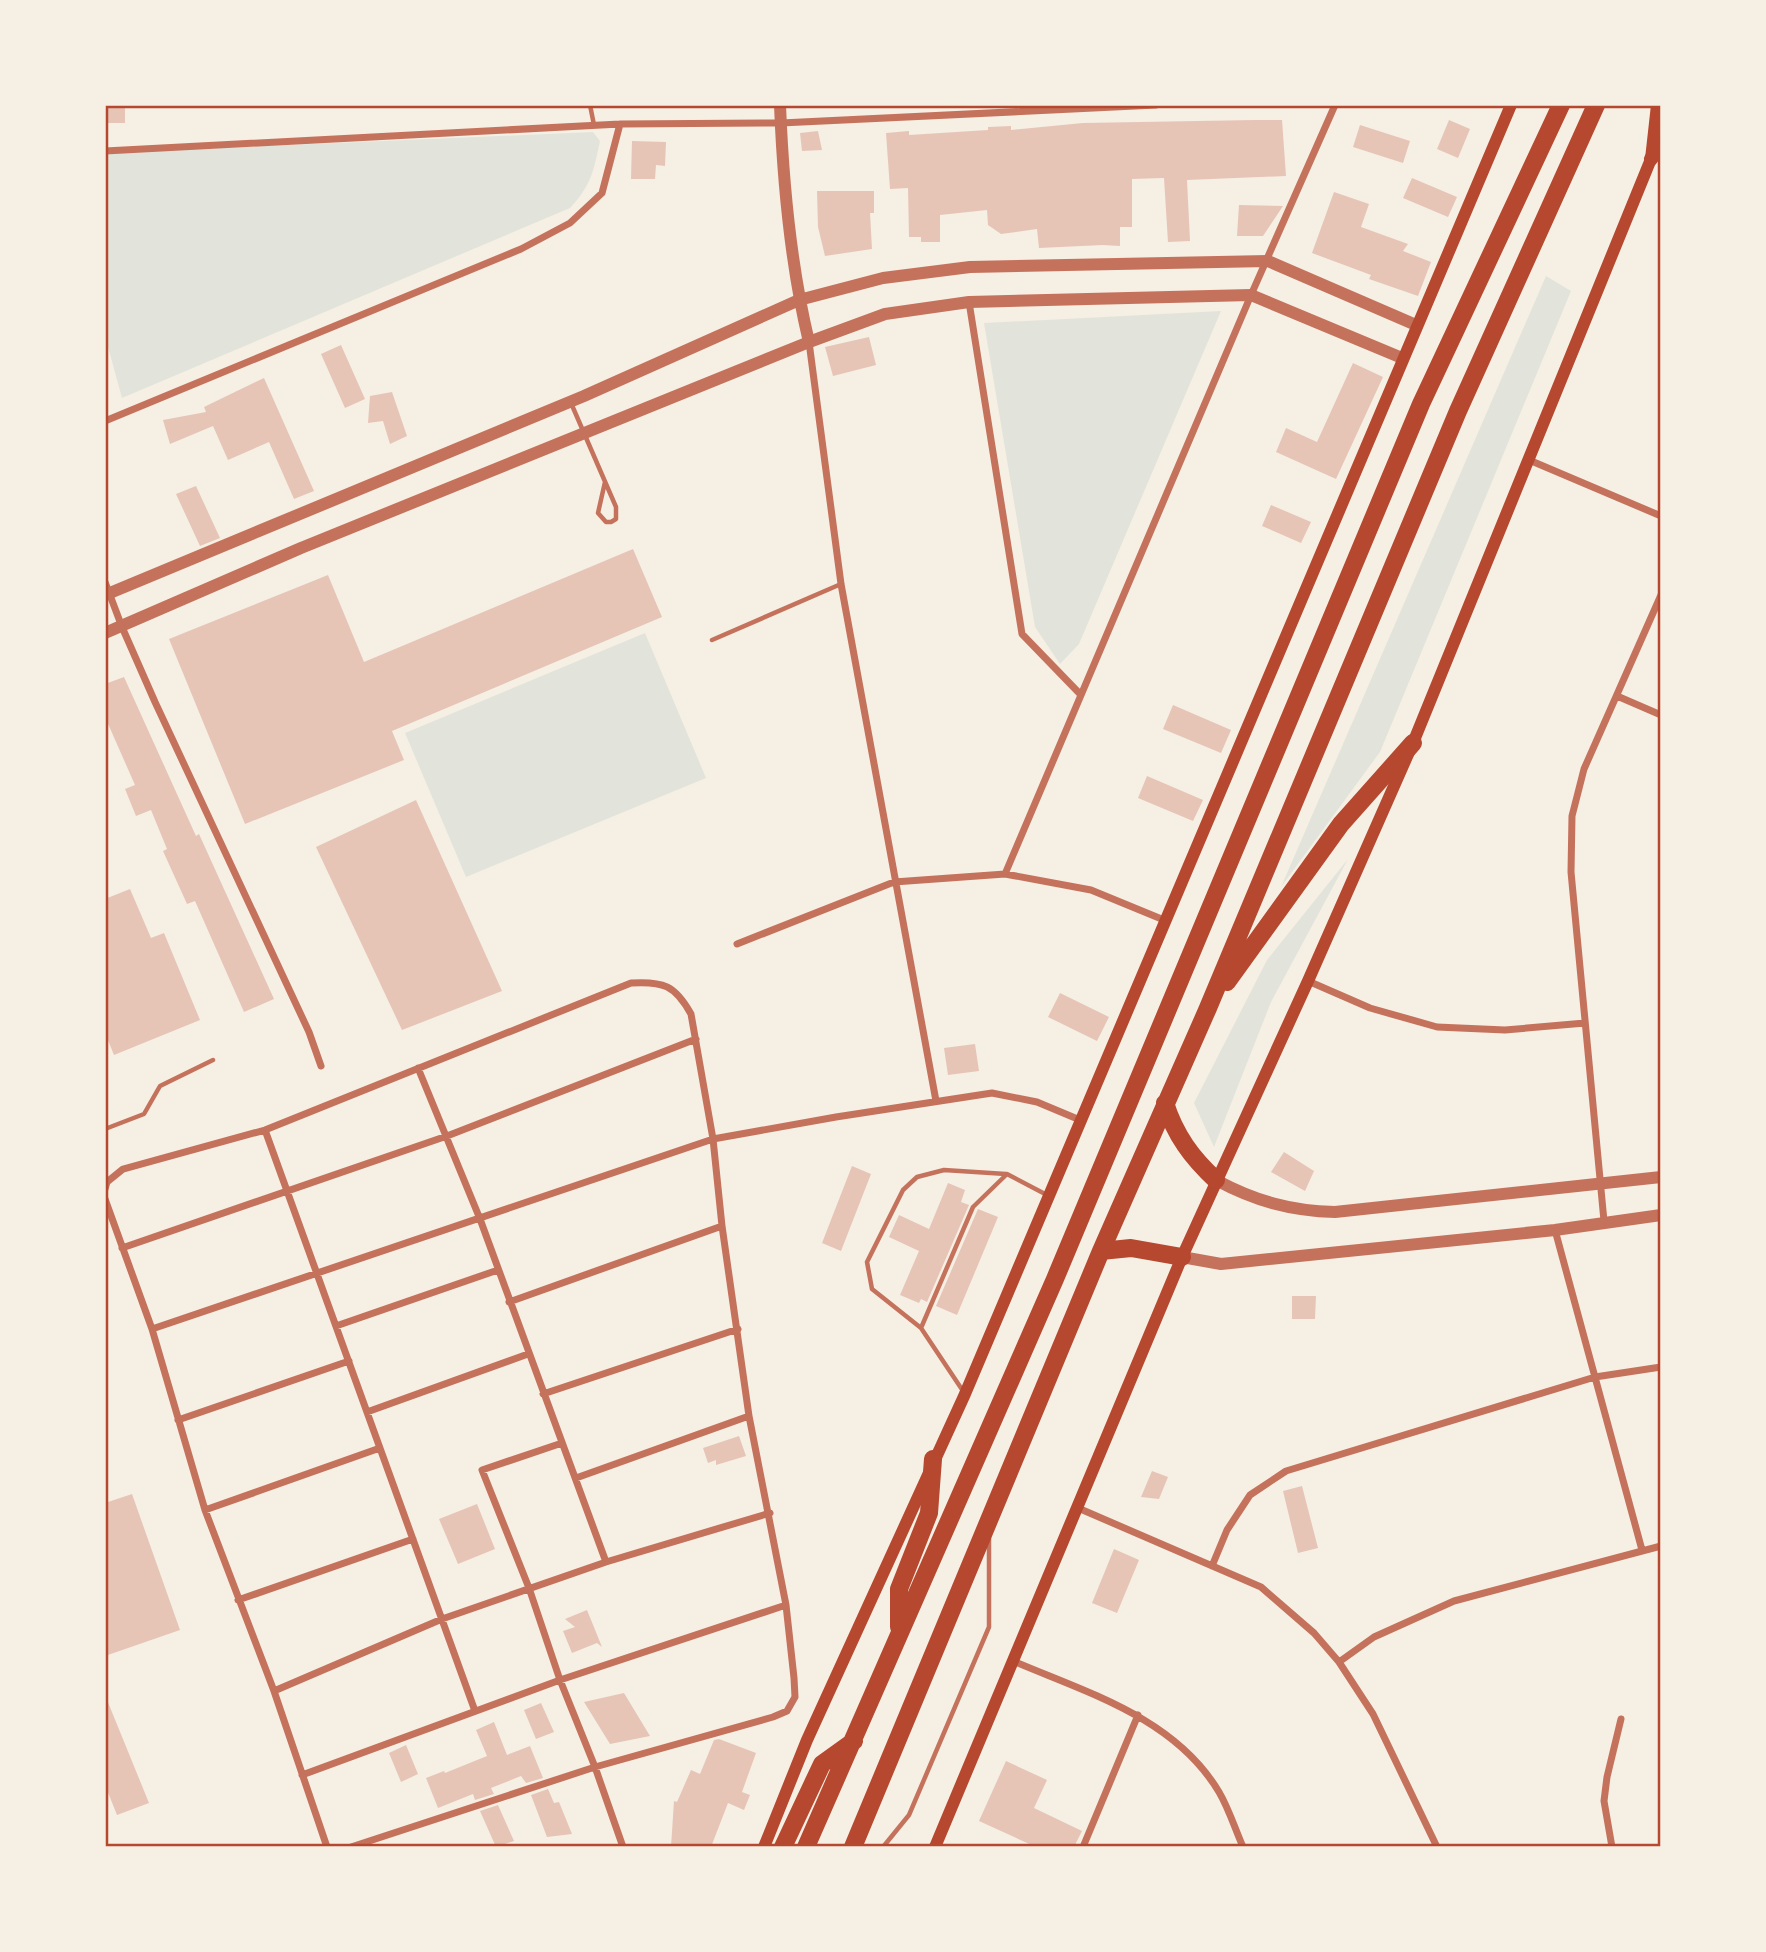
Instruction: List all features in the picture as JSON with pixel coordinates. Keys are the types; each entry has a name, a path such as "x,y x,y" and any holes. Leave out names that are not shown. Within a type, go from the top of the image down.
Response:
{"highway":[{"path":"806,1847 1049,1292 1421,404 1560,105"},
{"path":"853,1847 1101,1251 1209,1008 1458,411 1596,105"},
{"path":"1209,1008 1341,824 1413,743"},
{"path":"1165,1103 1171,1121 1188,1150 1216,1180"},
{"path":"1101,1251 1131,1248 1182,1257"},
{"path":"898,1634 899,1589 929,1513 933,1460"},
{"path":"783,1847 822,1764 854,1741"}],"main road":[{"path":"764,1847 807,1740 965,1394 1511,105"},
{"path":"1651,159 1657,105"},
{"path":"935,1847 1182,1257 1413,743 1651,159 1661,144"}],"street":[{"path":"780,105 799,300 809,342 841,584 936,1101"},
{"path":"105,151 594,125 781,123 1156,105"},
{"path":"1005,874 1251,295 1335,105"},
{"path":"105,421 521,249 570,223 602,193 620,124"},
{"path":"321,1066 309,1032 107,590 570,402 799,300 883,278 970,267 1268,261 1416,325"},
{"path":"105,633 301,548 809,342 885,314 969,302 1251,295 1402,358"},
{"path":"969,302 1022,634 1081,695"},
{"path":"1529,460 1661,516"},
{"path":"1604,1221 1571,872 1572,816 1584,769 1661,595"},
{"path":"1617,696 1661,715"},
{"path":"737,944 894,882 1005,874 1091,890 1164,920"},
{"path":"1308,981 1370,1007 1437,1027 1505,1030 1585,1023"},
{"path":"106,1185 123,1170 265,1129 631,983 650,982 668,986 682,997 691,1014 713,1139 722,1226 749,1416 786,1605 795,1697 787,1711 595,1767 352,1847"},
{"path":"122,1248 447,1136 696,1039"},
{"path":"418,1068 480,1219 606,1562"},
{"path":"152,1329 713,1139 836,1116 992,1093 1037,1102 1080,1120"},
{"path":"265,1129 475,1711"},
{"path":"1216,1180 1241,1193 1284,1208 1335,1212 1661,1177"},
{"path":"105,1199 152,1329 205,1510 274,1692 327,1847"},
{"path":"1182,1257 1221,1264 1555,1230 1661,1215"},
{"path":"509,1301 722,1226"},
{"path":"1555,1230 1642,1550"},
{"path":"336,1326 498,1270"},
{"path":"543,1394 738,1329"},
{"path":"367,1412 528,1354"},
{"path":"178,1420 349,1361"},
{"path":"1212,1566 1227,1530 1250,1495 1286,1471 1595,1377 1661,1367"},
{"path":"576,1478 749,1416"},
{"path":"562,1443 482,1470 530,1588 560,1680 623,1847"},
{"path":"205,1510 380,1448"},
{"path":"1078,1508 1261,1587 1314,1633 1339,1662 1373,1714 1437,1847"},
{"path":"274,1692 442,1619 606,1562 770,1513"},
{"path":"238,1600 413,1539"},
{"path":"1339,1662 1374,1637 1454,1601 1661,1546"},
{"path":"302,1775 560,1680 786,1605"},
{"path":"1013,1661 1138,1715 1158,1728 1192,1757 1219,1793 1243,1847"},
{"path":"1083,1847 1138,1715"},
{"path":"1612,1847 1604,1801 1621,1719"}],"lane":[{"path":"590,105 594,125"},
{"path":"570,402 616,507 615,519 611,523 606,522 597,508 605,482"},
{"path":"712,640 841,584"},
{"path":"105,1129 144,1114 160,1086 213,1060"},
{"path":"965,1394 921,1328 873,1289 867,1262 904,1190 917,1177 944,1170 1007,1174 1048,1195"},
{"path":"921,1328 973,1206 1007,1174"},
{"path":"883,1847 909,1815 989,1627 989,1520"}],"shaded area":[{"path":"593,132 600,141 593,169 583,192 570,208 122,398 105,336 105,153"},
{"path":"1546,276 1571,291 1380,752 1281,887"},
{"path":"1221,311 1079,644 1060,664 1035,627 984,323"},
{"path":"645,633 706,778 466,877 405,733"},
{"path":"1348,859 1271,1002 1214,1147 1194,1103 1267,960"}],"building":[{"path":"106,105 125,105 125,123 106,123"},
{"path":"1282,120 1286,176 1187,180 1190,241 1168,242 1164,178 1132,179 1132,227 1120,227 1120,246 1039,248 1037,229 1001,234 988,225 987,210 940,215 940,242 921,242 921,237 909,237 908,188 890,189 886,133 909,131 909,135 1011,126 1011,130 1083,123"},
{"path":"1449,120 1470,129 1458,158 1437,149"},
{"path":"1360,125 1410,141 1403,163 1353,147"},
{"path":"818,131 822,150 802,151 800,133"},
{"path":"632,141 666,142 665,166 656,165 655,179 631,179"},
{"path":"1412,178 1457,197 1448,217 1403,198"},
{"path":"817,191 874,191 874,213 870,213 872,249 825,256 818,227"},
{"path":"1334,192 1369,204 1361,227 1408,244 1403,251 1431,262 1418,296 1369,279 1371,275 1312,253"},
{"path":"1239,205 1283,206 1263,236 1237,236"},
{"path":"869,337 876,365 833,376 825,347"},
{"path":"341,345 365,399 345,408 321,354"},
{"path":"1353,363 1383,377 1336,479 1276,452 1286,428 1317,442"},
{"path":"264,378 314,491 294,499 269,442 228,460 213,426 170,444 163,420 206,412 204,407"},
{"path":"392,392 407,436 390,444 383,421 368,423 370,396"},
{"path":"196,486 220,538 200,546 176,494"},
{"path":"1271,505 1311,522 1301,543 1262,526"},
{"path":"633,549 662,617 392,731 404,760 245,824 169,639 328,575 364,662"},
{"path":"124,677 274,999 244,1012 195,901 187,904 163,851 167,849 151,810 136,816 125,789 135,785 105,717 105,684"},
{"path":"1173,705 1231,730 1221,753 1163,729"},
{"path":"1147,776 1203,800 1193,821 1138,798"},
{"path":"416,800 502,991 402,1030 316,847"},
{"path":"130,889 151,938 164,933 200,1020 114,1055 105,1033 105,899"},
{"path":"1060,993 1109,1017 1097,1041 1048,1017"},
{"path":"975,1044 979,1071 948,1075 944,1048"},
{"path":"1284,1152 1314,1171 1305,1191 1271,1172"},
{"path":"852,1166 871,1174 841,1251 822,1243"},
{"path":"948,1183 965,1190 961,1202 969,1205 927,1302 921,1299 919,1303 900,1295 919,1251 889,1237 899,1215 929,1229"},
{"path":"978,1209 998,1217 957,1315 936,1306"},
{"path":"1292,1296 1316,1296 1315,1319 1292,1319"},
{"path":"739,1436 746,1456 716,1465 716,1460 708,1463 703,1448"},
{"path":"1152,1471 1168,1477 1159,1499 1141,1497"},
{"path":"1302,1486 1318,1548 1298,1553 1283,1491"},
{"path":"132,1494 180,1630 105,1656 105,1503"},
{"path":"477,1504 495,1549 458,1564 439,1519"},
{"path":"1114,1549 1139,1560 1117,1613 1092,1603"},
{"path":"587,1610 602,1647 597,1643 572,1653 563,1631 575,1627 565,1619"},
{"path":"624,1693 650,1736 610,1744 584,1702"},
{"path":"105,1695 149,1803 117,1815 105,1785"},
{"path":"541,1703 554,1732 536,1739 524,1710"},
{"path":"494,1722 507,1755 530,1746 543,1778 526,1783 521,1776 491,1788 494,1794 475,1800 473,1794 438,1808 426,1778 487,1756 476,1730"},
{"path":"719,1739 756,1753 742,1792 750,1795 744,1810 728,1803 711,1847 671,1847 674,1801 677,1802 691,1770 700,1774 714,1740"},
{"path":"406,1745 418,1774 401,1782 389,1753"},
{"path":"1006,1761 1047,1780 1034,1808 1082,1831 1074,1847 1036,1847 979,1821"},
{"path":"548,1789 554,1803 559,1802 572,1834 547,1837 531,1795"},
{"path":"498,1805 514,1841 496,1847 480,1811"}]}
